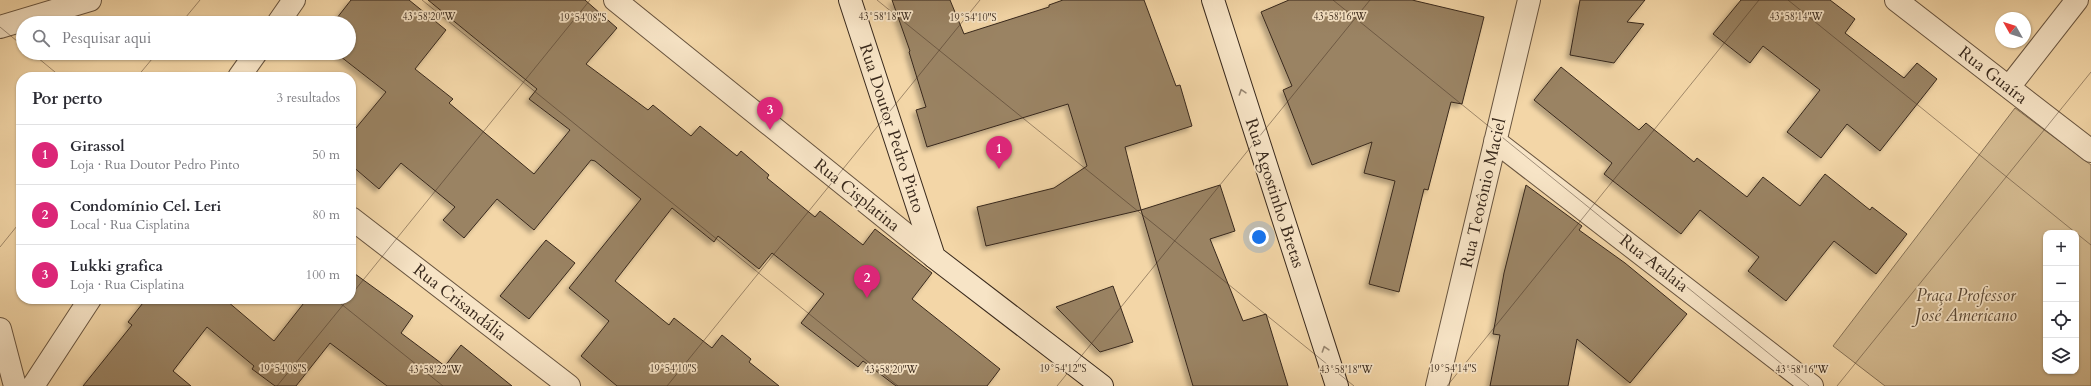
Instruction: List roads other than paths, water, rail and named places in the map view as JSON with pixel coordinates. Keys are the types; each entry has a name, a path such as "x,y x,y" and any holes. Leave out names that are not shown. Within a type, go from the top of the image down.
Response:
{"street":[{"path":"37,16 90,0"},
{"path":"283,16 294,0"},
{"name":"Rua Cisplatina","path":"615,0 934,257 1102,386"},
{"name":"Rua Doutor Pedro Pinto","path":"850,0 934,257"},
{"name":"Rua Agostinho Bretas","path":"1213,0 1337,386"},
{"name":"Rua Teotônio Maciel","path":"1437,386 1529,0"},
{"name":"Rua Guaíra","path":"1896,0 2091,151"},
{"path":"2009,87 2077,0"},
{"path":"0,27 16,22"},
{"path":"243,72 251,60"},
{"name":"Rua Atalaia","path":"1495,141 1812,386"},
{"name":"Rua Crisandália","path":"356,222 569,386"},
{"path":"33,386 87,304"},
{"path":"0,329 15,386"}],"place":[{"name":"Lukki grafica","path":"770,130"},
{"name":"Girassol","path":"999,169"},
{"name":"Condomínio Cel. Leri","path":"867,298"}],"park label":[{"name":"Praça Professor José Americano","path":"1966,305"}]}
